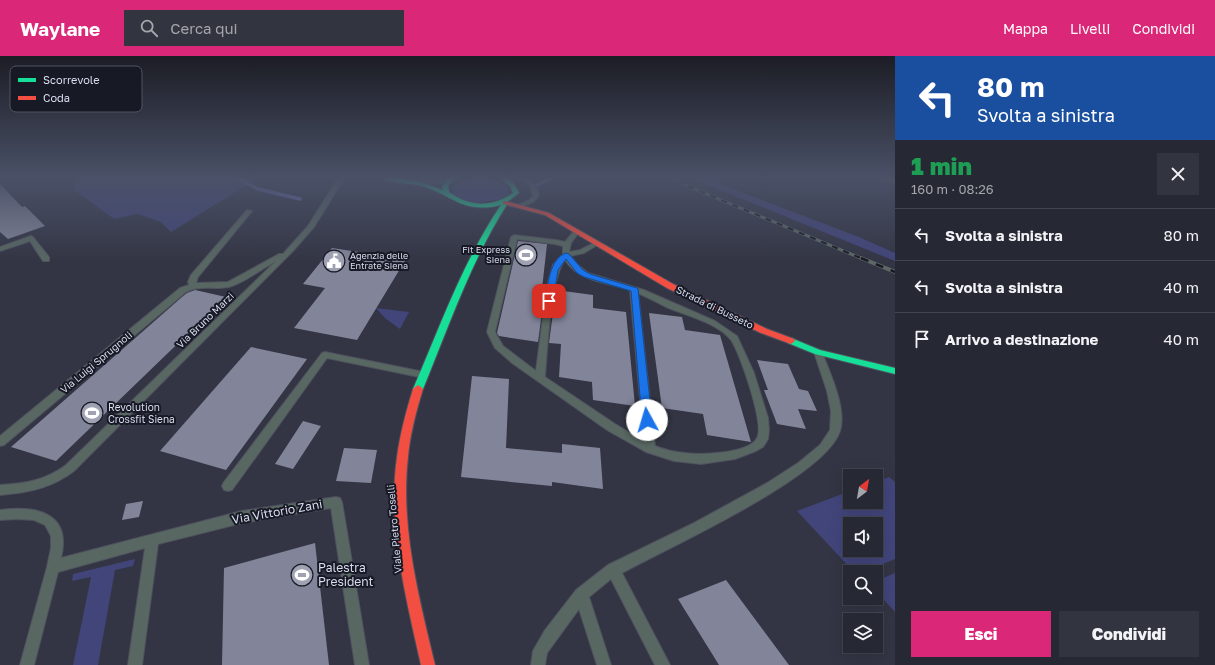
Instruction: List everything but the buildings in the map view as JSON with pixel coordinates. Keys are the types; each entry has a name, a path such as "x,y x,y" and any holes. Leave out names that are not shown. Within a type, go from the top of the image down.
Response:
{"main road":[{"path":"466,205 478,220 484,236"},
{"path":"481,205 491,205"},
{"name":"Viale Pietro Toselli","path":"428,665 410,582 403,532 400,479 405,431 424,375 484,236 503,205"},
{"name":"Strada di Busseto","path":"537,205 547,214 596,244 670,286 722,312 779,338 818,352 895,371"},
{"name":"Strada di Busseto","path":"520,206 547,214"}],"lane":[{"name":"Via Bruno Marzi","path":"0,490 36,486 57,477 70,468 291,250 311,227 324,205"},
{"path":"193,285 192,282 194,277 249,211"},
{"path":"566,245 556,242 514,237 492,328 492,337 498,346 540,378 613,427 650,449 673,456 700,459 724,456 750,450 759,444 763,439 764,425 756,393 734,338 730,334 710,323 634,289 587,275 580,271 566,255 566,245 569,239 576,232"},
{"path":"0,249 31,238 46,259"},
{"path":"540,378 551,286 557,265 566,255 582,252 596,244"},
{"name":"Via Luigi Sprugnoli","path":"0,442 178,293 193,285 221,285 233,283 291,250"},
{"path":"634,289 650,449"},
{"path":"538,665 540,651 550,635 581,595 604,576 763,492 817,456 826,447 835,431 836,413 818,352"},
{"path":"228,486 325,355 424,375"},
{"name":"Via Vittorio Zani","path":"152,540 242,517 336,502 362,665"},
{"path":"0,515 31,514 43,517 55,530 58,537 53,567 27,665"},
{"path":"53,567 152,540 135,665"},
{"path":"613,570 663,665"},
{"path":"581,595 604,665"}],"shaded area":[{"path":"95,205 214,205 171,232 161,222 138,214 114,219"},
{"path":"758,205 776,205 859,237 895,253 895,261"},
{"path":"376,308 409,312 400,329 385,318"},
{"path":"889,477 895,482 895,559 880,565 847,565 797,511 843,494 843,509 883,509 883,479"},
{"path":"135,559 133,566 115,570 98,665 73,665 91,577 72,581 73,574"},
{"path":"895,573 895,612 883,599 883,578"}],"railway":[{"path":"734,205 863,259"},
{"path":"861,258 895,272"}],"traffic: fast":[{"path":"476,205 487,205"},
{"path":"418,389 474,256 489,227 503,205"},
{"path":"791,341 818,352 895,371"}],"traffic: jam":[{"path":"514,205 547,214 670,286 764,331 791,341"},
{"path":"418,389 408,424 402,458 400,493 406,561 412,596 428,665"}],"place":[{"name":"Fit Express Siena","path":"526,255"},
{"name":"Agenzia delle Entrate Siena","path":"334,261"},
{"name":"Revolution Crossfit Siena","path":"92,413"},
{"name":"Palestra President","path":"302,575"}],"route":[{"path":"549,301 555,270 557,265 566,255 580,271 587,275 634,289 647,420"}]}
